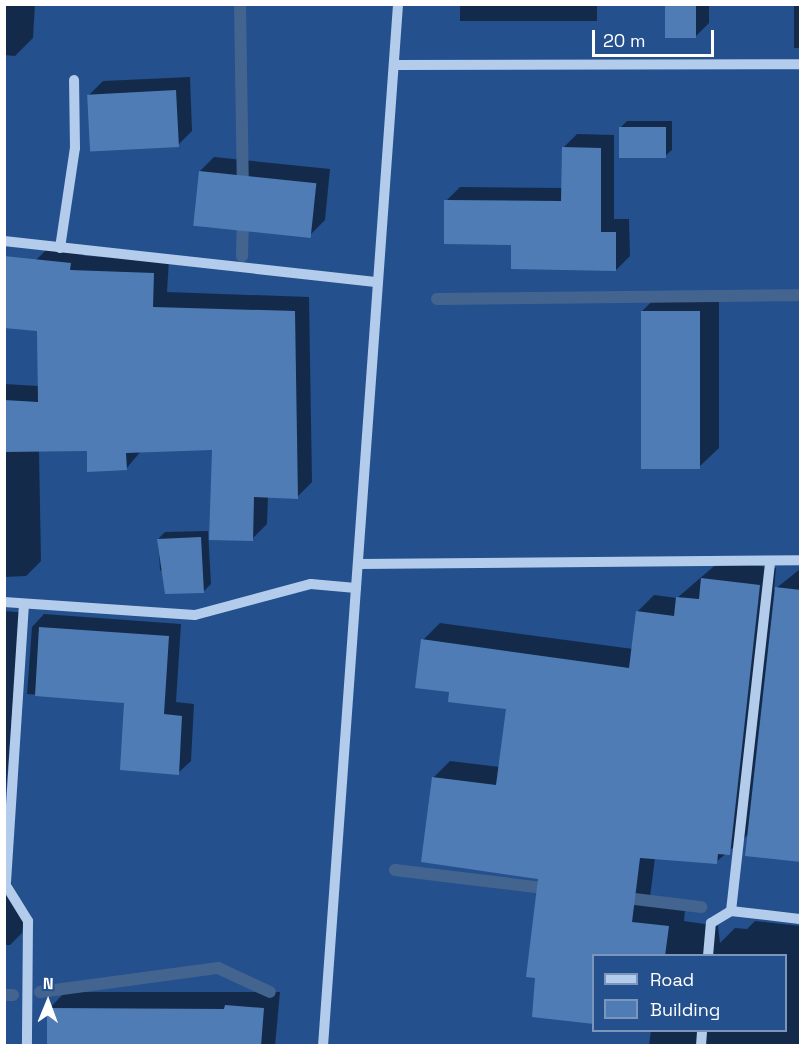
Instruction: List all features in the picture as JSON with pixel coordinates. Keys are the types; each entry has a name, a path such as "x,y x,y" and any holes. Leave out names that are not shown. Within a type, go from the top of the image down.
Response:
{"street":[{"path":"323,1046 398,4"},
{"path":"394,65 801,64"},
{"path":"60,248 75,148 74,81"},
{"path":"4,241 378,282"},
{"path":"358,564 801,560"},
{"path":"731,911 770,561"},
{"path":"4,602 24,606 195,615 311,584 356,588"},
{"path":"24,606 5,882 28,921 27,1046"},
{"path":"708,954 711,923 731,911 801,919"}],"building":[{"path":"665,4 696,4 696,38 665,38"},
{"path":"176,90 179,147 90,152 87,95"},
{"path":"619,127 666,127 666,158 619,158"},
{"path":"562,147 601,148 601,232 616,232 616,271 511,269 511,245 444,244 444,200 561,201"},
{"path":"199,171 316,183 311,238 193,226"},
{"path":"4,256 71,263 70,270 154,273 153,307 295,311 298,499 254,497 253,541 209,540 212,450 126,453 127,470 87,472 87,451 4,452 4,400 38,402 37,331 4,328"},
{"path":"641,311 700,311 700,469 641,469"},
{"path":"201,537 204,593 165,594 157,539"},
{"path":"701,578 760,585 730,855 718,854 717,864 640,858 632,922 669,926 665,954 592,954 592,1024 532,1017 535,978 526,977 538,879 421,862 432,777 496,785 506,709 448,702 449,692 415,688 421,639 629,668 636,611 674,616 676,597 699,599"},
{"path":"775,587 801,590 801,862 745,856"},
{"path":"39,627 169,636 164,714 182,716 179,775 120,770 124,703 35,696"},
{"path":"225,1005 264,1008 261,1046 47,1046 47,1008 224,1009"}],"waterway":[{"path":"240,4 243,192"},
{"path":"242,256 243,216"},
{"path":"437,299 800,295"},
{"path":"395,870 553,889"},
{"path":"618,897 701,907"},
{"path":"40,992 218,968 270,992"},
{"path":"4,995 13,995"}]}
